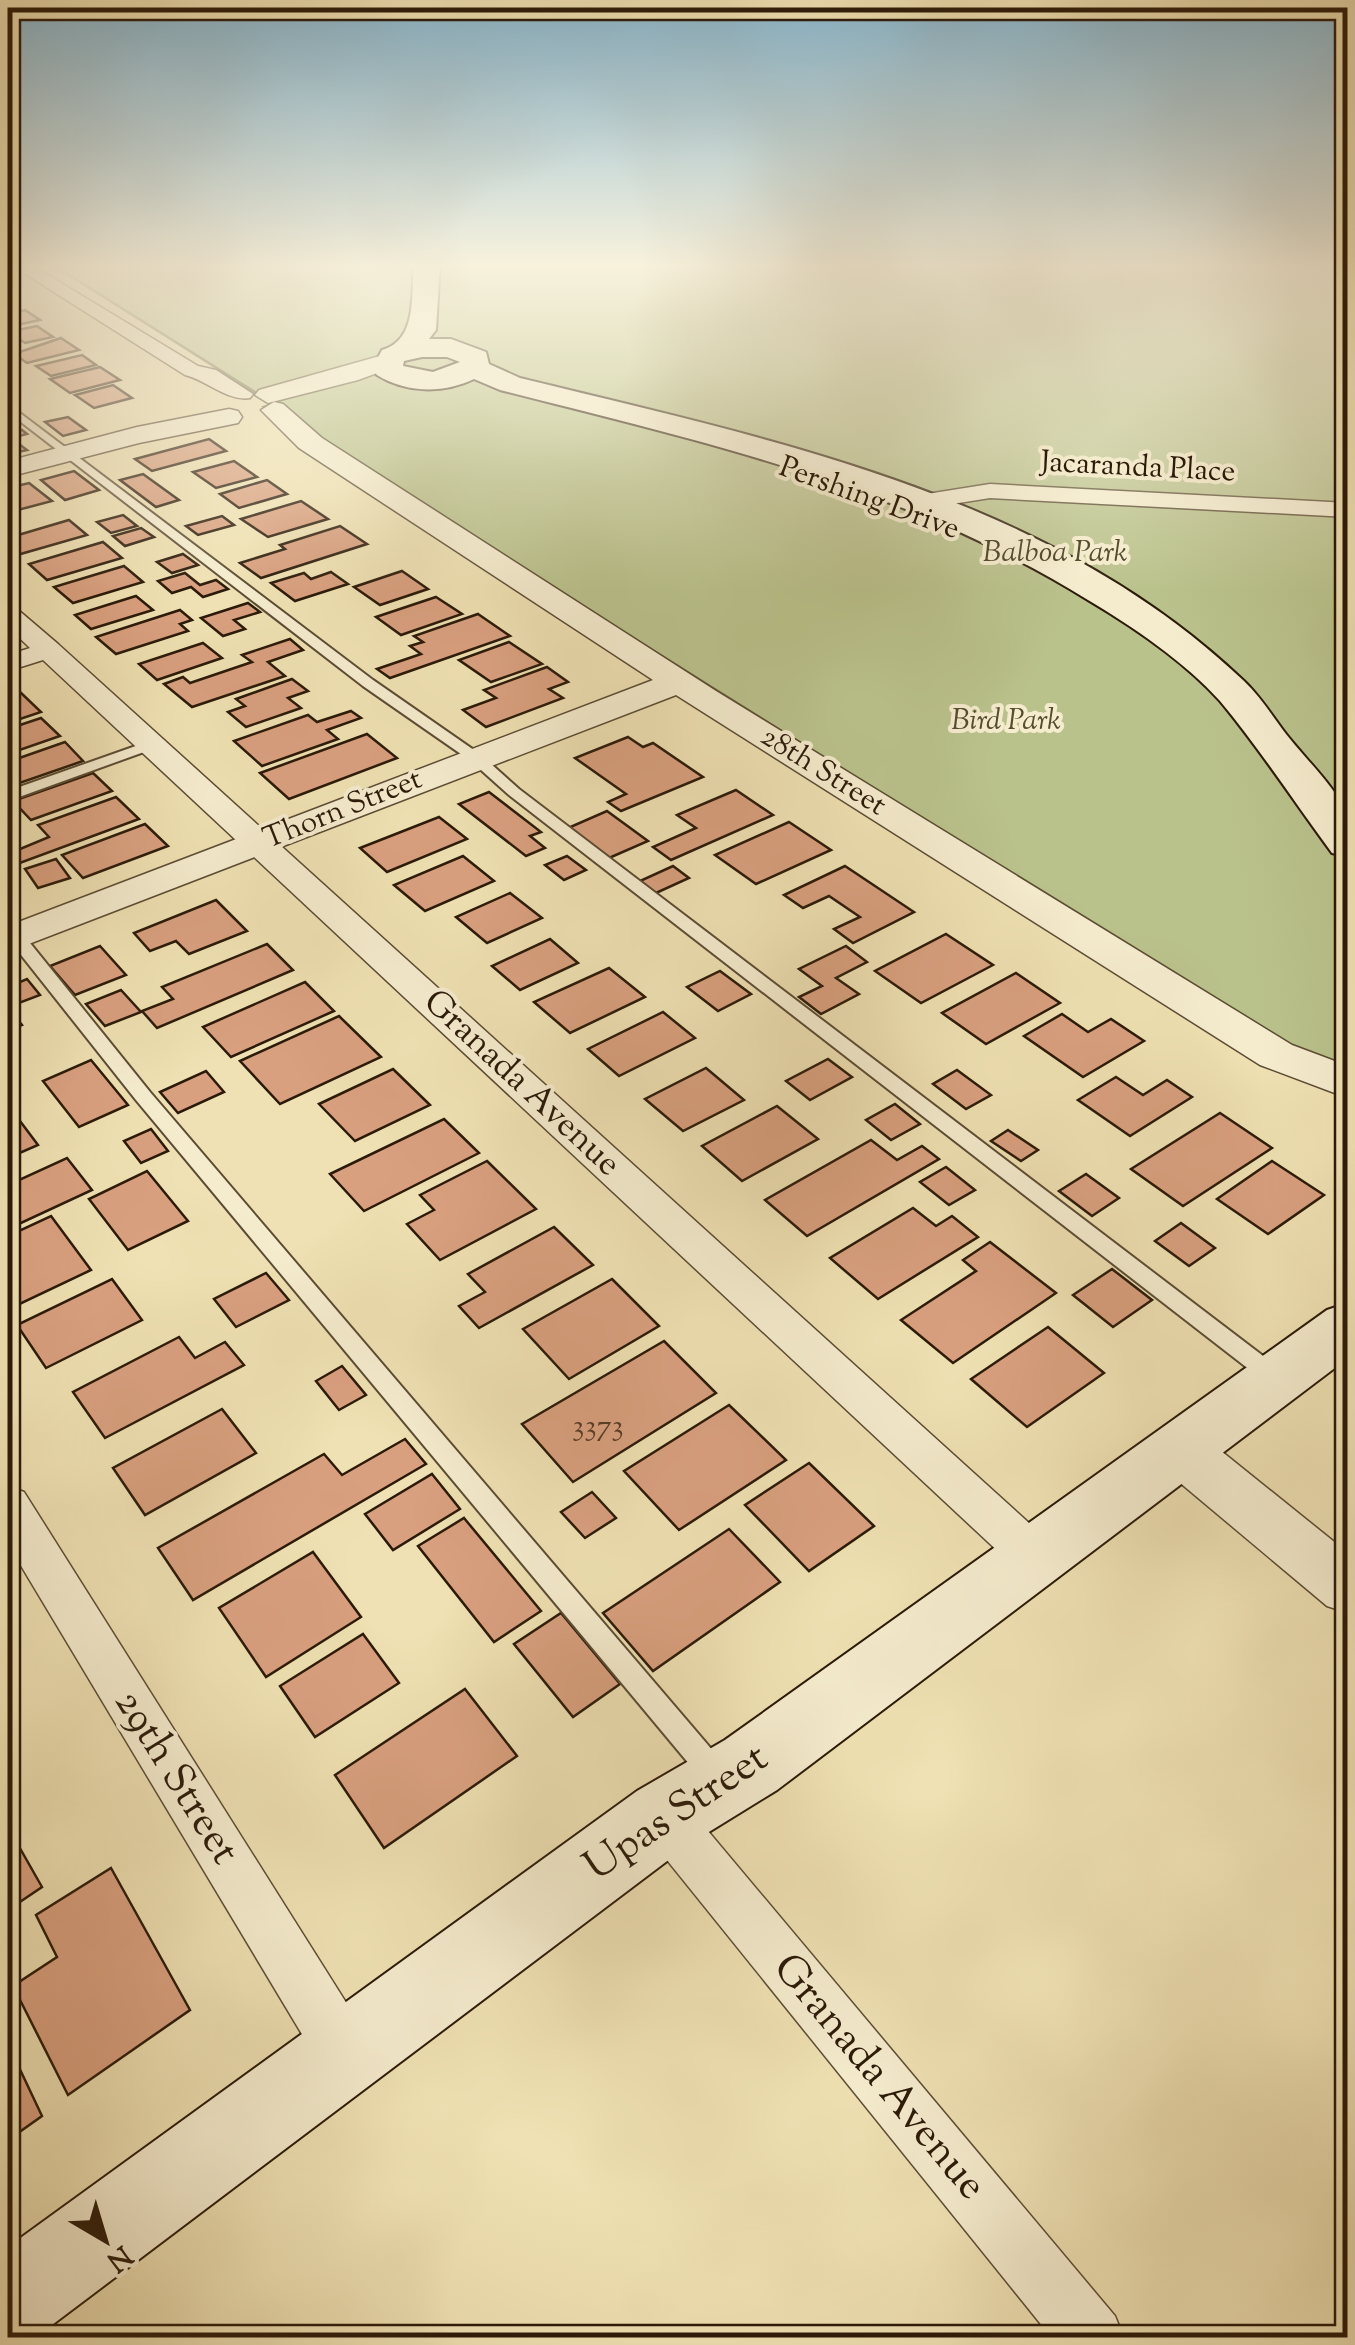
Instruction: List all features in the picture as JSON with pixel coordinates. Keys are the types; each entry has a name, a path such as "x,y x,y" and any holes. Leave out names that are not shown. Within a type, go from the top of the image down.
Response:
{"main road":[{"name":"Pershing Drive","path":"473,372 531,397 680,436 859,490 945,524 1034,567 1152,639 1252,720"},
{"name":"Pershing Drive","path":"477,372 810,462 927,502 1042,556 1144,618 1232,691 1348,844"},
{"path":"680,436 803,466 904,500 927,502"},
{"name":"Upas Street","path":"8,2302 344,2051 1348,1326"}],"street":[{"name":"28th Street","path":"202,372 679,682 1276,1055 1348,1082"},
{"path":"8,469 248,405 337,386 371,372"},
{"name":"Jacaranda Place","path":"927,502 990,491 1348,510"},
{"name":"Granada Avenue","path":"8,614 1034,1556"},
{"path":"8,663 48,650"},
{"name":"Thorn Street","path":"12,938 679,682"},
{"path":"1180,1450 1348,1588"},
{"name":"29th Street","path":"8,1505 344,2051"},
{"name":"Granada Avenue","path":"694,1800 1093,2338"}],"lane":[{"path":"8,407 368,683 476,758 514,792 1277,1378"},
{"path":"8,796 150,746"},
{"path":"12,938 143,1096 694,1800"}],"green space":[{"name":"Balboa Park","path":"224,372 1347,372 1347,1085 264,407 274,404"}],"building":[{"path":"77,372 108,372 120,380 70,393 50,379"},
{"path":"113,385 132,398 94,408 75,395"},
{"path":"68,417 86,430 63,436 45,422"},
{"path":"22,430 27,434 11,438 27,450 8,454 8,434"},
{"path":"209,439 226,451 152,471 135,459"},
{"path":"234,461 257,477 216,488 193,472"},
{"path":"74,471 99,490 65,500 41,480"},
{"path":"143,474 179,500 156,507 120,480"},
{"path":"267,480 287,494 239,508 220,494"},
{"path":"29,483 52,501 18,510 8,502 8,488"},
{"path":"301,501 328,519 268,537 241,519"},
{"path":"123,515 137,526 111,533 97,522"},
{"path":"222,516 234,525 198,535 186,526"},
{"path":"69,520 87,535 17,555 8,547 8,538"},
{"path":"340,526 367,544 261,578 240,563 285,549 280,545"},
{"path":"141,528 154,537 125,546 113,536"},
{"path":"103,542 122,558 47,580 29,564"},
{"path":"183,554 198,565 172,573 157,562"},
{"path":"124,566 143,582 73,603 54,587"},
{"path":"402,571 428,589 380,605 354,587"},
{"path":"331,572 348,584 295,601 271,583 304,573 311,579"},
{"path":"185,573 200,585 216,580 228,589 203,597 191,587 172,593 158,581"},
{"path":"136,596 153,610 91,629 75,615"},
{"path":"436,597 462,614 401,635 376,617"},
{"path":"248,603 260,612 234,620 245,629 223,636 201,618"},
{"path":"180,610 192,620 180,624 188,631 116,654 96,637"},
{"path":"478,614 510,636 390,678 377,669 421,654 410,646 423,642 414,636"},
{"path":"290,639 303,650 268,662 285,676 192,707 164,684 183,677 190,683 252,662 242,655"},
{"path":"509,642 542,664 491,682 459,660"},
{"path":"203,643 222,658 157,680 139,664"},
{"path":"547,667 568,682 549,689 563,698 486,727 463,710 496,698 484,690"},
{"path":"292,679 308,691 288,698 301,708 246,727 228,712 245,706 236,699"},
{"path":"19,691 41,712 8,723 8,695"},
{"path":"351,711 361,718 327,730 338,739 262,766 234,741 308,715 317,722"},
{"path":"41,718 60,736 8,754 8,729"},
{"path":"367,734 397,758 289,799 260,773"},
{"path":"628,737 643,747 653,743 703,777 621,811 608,802 626,794 575,758"},
{"path":"65,742 83,761 8,787 8,762"},
{"path":"93,773 112,791 31,820 13,801"},
{"path":"736,790 773,815 671,860 653,847 696,828 677,815"},
{"path":"489,792 541,832 530,836 545,848 526,856 459,804"},
{"path":"116,797 139,819 17,864 8,854 49,837 38,825"},
{"path":"607,811 648,841 609,858 568,828"},
{"path":"439,817 467,839 387,872 360,848"},
{"path":"789,822 831,850 756,884 715,855"},
{"path":"145,824 168,846 83,878 62,855"},
{"path":"463,856 494,881 425,911 394,885"},
{"path":"567,856 586,870 564,880 545,865"},
{"path":"56,859 70,878 38,888 25,869"},
{"path":"673,866 689,878 656,893 640,881"},
{"path":"845,866 914,912 853,943 834,929 860,917 829,896 803,908 784,895"},
{"path":"510,893 542,918 487,943 456,917"},
{"path":"216,900 247,931 189,954 176,941 150,951 134,933"},
{"path":"946,934 993,965 921,1003 875,971"},
{"path":"550,939 578,963 520,990 492,966"},
{"path":"267,944 293,970 157,1028 142,1011 173,999 162,987"},
{"path":"100,946 126,975 75,995 50,966"},
{"path":"846,946 867,962 836,978 859,994 821,1014 799,997 822,986 799,969"},
{"path":"609,968 645,997 570,1033 534,1002"},
{"path":"720,971 751,994 718,1011 687,987"},
{"path":"1016,973 1060,1003 986,1044 942,1013"},
{"path":"27,979 40,995 8,1007 8,987"},
{"path":"305,982 334,1011 231,1057 203,1027"},
{"path":"121,990 141,1012 105,1026 86,1004"},
{"path":"8,1007 22,1025 8,1031"},
{"path":"663,1012 695,1038 619,1076 588,1049"},
{"path":"1062,1014 1088,1032 1111,1019 1144,1041 1083,1077 1024,1036"},
{"path":"339,1016 381,1057 280,1104 240,1061"},
{"path":"828,1059 852,1077 810,1100 786,1081"},
{"path":"91,1060 128,1105 79,1127 43,1081"},
{"path":"706,1068 744,1100 683,1131 645,1099"},
{"path":"393,1069 430,1105 355,1141 319,1104"},
{"path":"957,1070 991,1095 966,1109 933,1084"},
{"path":"206,1071 224,1092 178,1113 160,1092"},
{"path":"1116,1077 1143,1095 1167,1080 1192,1097 1130,1136 1078,1100"},
{"path":"895,1104 920,1124 891,1140 866,1120"},
{"path":"8,1105 38,1145 8,1158"},
{"path":"777,1106 818,1139 742,1181 702,1146"},
{"path":"1220,1113 1272,1148 1183,1206 1131,1169"},
{"path":"444,1119 479,1153 364,1211 330,1174"},
{"path":"151,1129 168,1151 141,1163 124,1141"},
{"path":"1008,1130 1038,1150 1021,1161 991,1141"},
{"path":"871,1140 897,1160 922,1146 939,1159 807,1236 765,1200"},
{"path":"67,1158 92,1190 8,1229 8,1185"},
{"path":"487,1161 536,1209 440,1260 407,1224 434,1210 420,1195"},
{"path":"1272,1161 1324,1195 1268,1234 1217,1199"},
{"path":"946,1167 975,1190 949,1205 920,1182"},
{"path":"147,1171 188,1221 128,1250 89,1199"},
{"path":"1086,1174 1119,1198 1092,1216 1059,1191"},
{"path":"913,1208 936,1226 952,1216 978,1237 878,1299 830,1258"},
{"path":"51,1216 91,1270 9,1309 8,1236"},
{"path":"1181,1223 1215,1248 1189,1266 1155,1241"},
{"path":"554,1227 593,1265 479,1328 459,1306 485,1292 468,1274"},
{"path":"990,1242 1056,1293 953,1363 901,1320 976,1271 963,1260"},
{"path":"1112,1269 1152,1300 1113,1327 1073,1295"},
{"path":"266,1273 289,1300 236,1327 214,1299"},
{"path":"112,1279 142,1320 46,1368 17,1325"},
{"path":"612,1279 659,1326 569,1379 523,1329"},
{"path":"1048,1327 1104,1373 1027,1427 971,1379"},
{"path":"179,1337 195,1358 225,1342 244,1365 105,1438 73,1392"},
{"path":"664,1341 716,1393 573,1482 522,1424"},
{"path":"342,1366 366,1395 339,1410 316,1381"},
{"path":"729,1405 786,1460 679,1530 624,1471"},
{"path":"222,1409 256,1453 145,1515 113,1468"},
{"path":"405,1439 426,1464 193,1600 158,1548 324,1454 342,1475"},
{"path":"809,1463 874,1526 809,1571 745,1505"},
{"path":"432,1474 460,1509 393,1550 365,1514"},
{"path":"592,1492 616,1518 585,1538 561,1512"},
{"path":"464,1518 541,1611 494,1642 418,1546"},
{"path":"729,1529 780,1582 653,1671 603,1613"},
{"path":"313,1552 361,1617 266,1677 219,1608"},
{"path":"561,1613 620,1684 573,1717 514,1644"},
{"path":"363,1634 399,1683 315,1737 280,1686"},
{"path":"465,1689 517,1756 384,1848 335,1775"},
{"path":"17,1843 42,1887 8,1910 8,1849"},
{"path":"111,1868 190,2010 68,2095 13,1986 57,1957 36,1915"},
{"path":"8,2044 42,2116 8,2140"}],"park label":[{"name":"Bird Park","path":"1006,721"}]}
